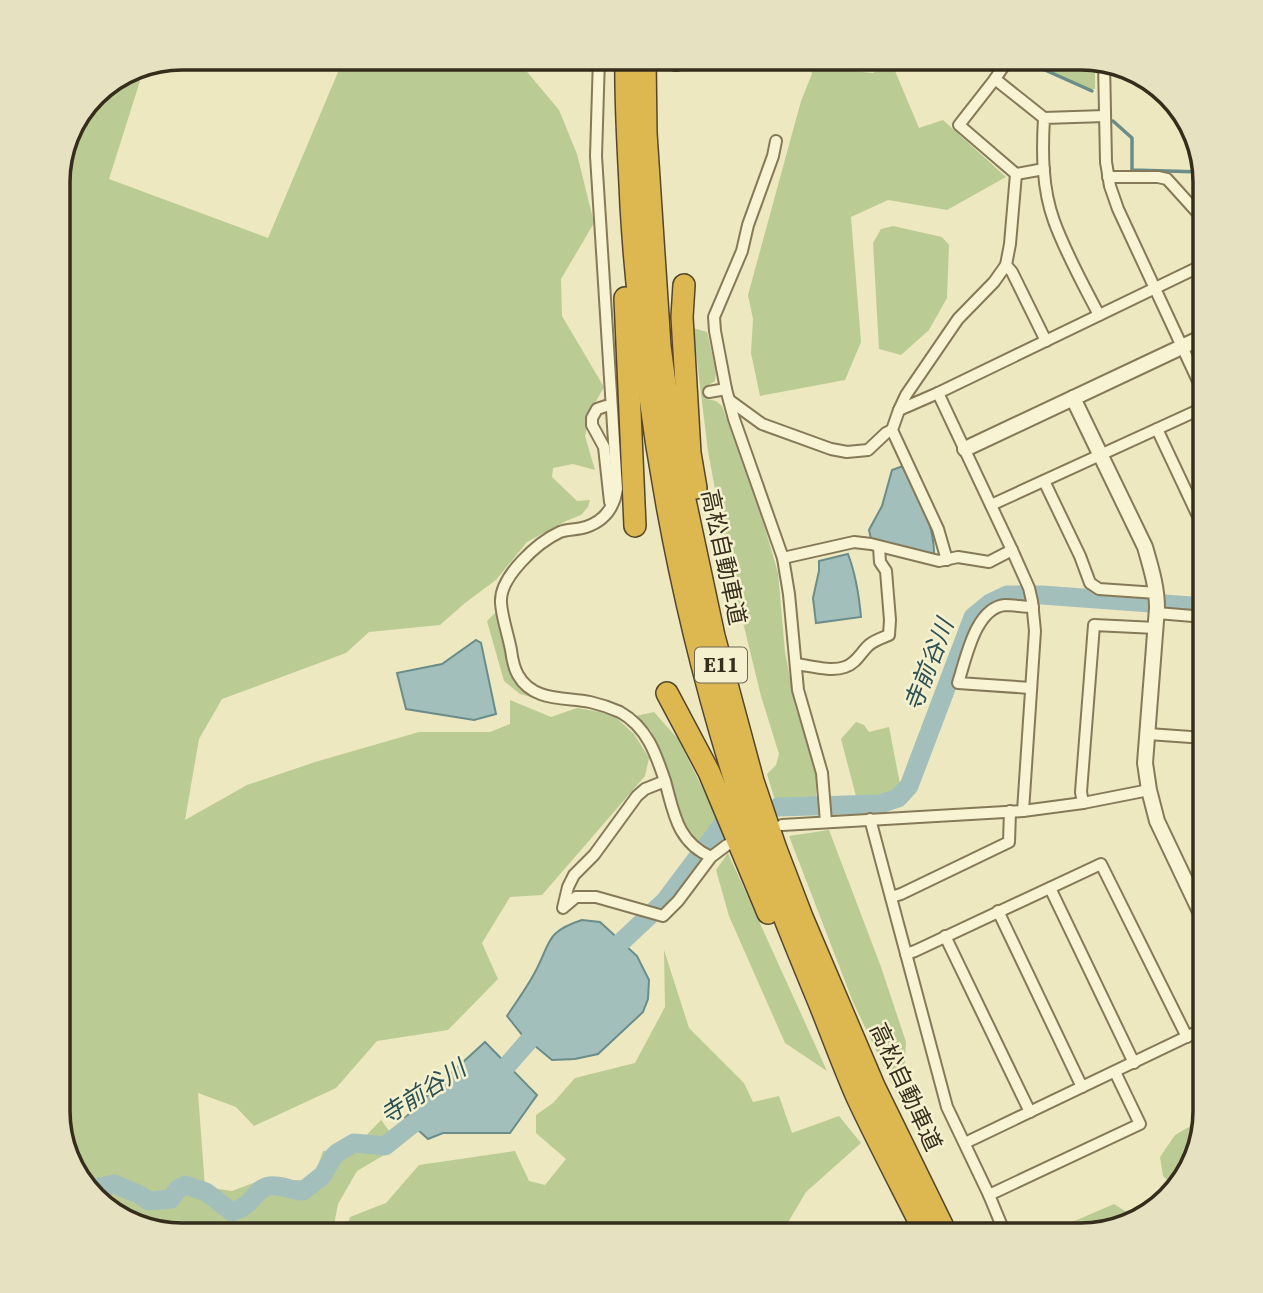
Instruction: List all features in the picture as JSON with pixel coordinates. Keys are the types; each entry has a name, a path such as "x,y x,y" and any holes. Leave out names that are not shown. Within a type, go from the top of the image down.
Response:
{"highway":[{"name":"高松自動車道","path":"626,70 627,135 643,348 654,436 678,563 697,643 720,731 786,923 858,1097 920,1223"},
{"name":"高松自動車道","path":"645,70 646,134 660,346 673,444 713,636 753,781 798,906 874,1086 941,1223"},
{"path":"627,135 620,200 635,526"},
{"path":"684,285 681,317 690,453 706,549 713,636"},
{"path":"667,693 709,772 775,929 858,1097"}],"street":[{"path":"599,70 596,156 617,489 611,508 602,520 560,532 534,550 511,572 503,587 500,601 518,676 542,695 590,702 620,712 638,726 654,748 679,829 705,854"},
{"path":"1001,70 959,125 1016,174"},
{"path":"1104,73 1108,177 1118,209 1193,370"},
{"path":"995,79 1044,118 1105,116"},
{"path":"1044,118 1044,169 1053,219 1099,315"},
{"path":"776,141 742,251 714,317 715,331 727,395 783,558 798,690 822,773 825,812"},
{"path":"1016,174 1044,169"},
{"path":"709,392 727,395 762,424 831,449 847,452 868,450 892,430 906,395 958,319 994,282 1006,265 1016,174"},
{"path":"1108,177 1167,179 1193,207"},
{"path":"1006,265 1046,341"},
{"path":"899,410 1193,270"},
{"path":"965,449 1193,341"},
{"path":"938,393 1029,588 1035,631 1023,811"},
{"path":"1073,398 1145,547 1152,569 1157,608 1145,763 1157,821 1193,895"},
{"path":"606,406 597,409 592,425 604,447 611,508"},
{"path":"992,505 1193,412"},
{"path":"1157,429 1193,506"},
{"path":"892,430 938,529 947,560"},
{"path":"1044,481 1090,583 1099,589 1157,608 1193,615"},
{"path":"783,558 853,542 939,561 958,557 989,562 1012,550"},
{"path":"796,664 846,667 857,660 873,641 889,635 886,571 880,562 879,547"},
{"path":"1031,688 958,683 977,626 984,617 1003,605 1032,604"},
{"path":"1083,803 1081,792 1094,625 1157,608"},
{"path":"1148,734 1193,737"},
{"path":"665,781 645,789 637,796 594,855 574,874 563,908 576,897 596,897 663,916 678,901 705,854 727,845"},
{"path":"782,825 825,812 870,819 1023,811 1149,790"},
{"path":"891,897 1009,842 1010,811"},
{"path":"870,819 947,1107 1001,1223"},
{"path":"906,954 1101,864 1187,1037"},
{"path":"1050,888 1134,1063"},
{"path":"998,911 1082,1087"},
{"path":"945,936 1030,1112"},
{"path":"965,1143 1193,1034"},
{"path":"989,1195 1140,1124 1115,1072"}],"green space":[{"path":"339,70 526,70 559,110 577,154 594,223 561,279 562,316 604,387 591,410 585,436 595,470 573,464 553,468 552,477 577,501 590,500 588,507 581,515 527,542 496,580 440,625 369,632 346,653 222,699 199,739 185,820 247,785 315,762 419,732 490,732 510,724 510,700 551,717 577,708 612,714 634,734 649,758 645,776 542,895 510,897 482,943 498,979 448,1030 377,1041 336,1088 254,1126 236,1107 198,1093 205,1187 232,1191 261,1180 313,1180 323,1151 347,1150 360,1142 381,1120 396,1140 391,1151 357,1171 338,1204 334,1223 160,1221 126,1208 98,1185 85,1167 76,1147 70,1111 70,175 74,153 93,114 120,89 140,81 109,179 268,238"},
{"path":"810,70 873,73 877,70 895,70 919,128 943,120 1006,177 947,210 888,200 851,217 861,342 845,380 760,396 751,353 753,319 748,295 801,101 812,74"},
{"path":"1049,71 1095,71 1095,89 1089,89"},
{"path":"893,226 942,237 949,245 947,298 929,330 901,355 879,349 873,243 881,229"},
{"path":"693,328 707,332 716,371 715,381 707,386 707,399 722,406 778,573 785,652 796,709 814,762 816,798 776,804 767,774 776,765 779,754 761,696 729,565 708,451"},
{"path":"498,610 524,689 542,700 520,694 504,681 487,621"},
{"path":"654,712 678,739 717,817 698,842 683,825 668,770 651,731 636,716"},
{"path":"856,722 864,725 869,732 889,727 901,789 891,797 857,800 841,739"},
{"path":"829,830 881,967 906,1042 902,1105 853,1002 789,836"},
{"path":"728,853 827,1071 785,1043 729,916 716,870"},
{"path":"664,950 689,1028 744,1083 753,1102 779,1096 792,1133 839,1116 861,1143 806,1192 788,1223 348,1223 350,1217 386,1203 419,1165 515,1151 529,1181 545,1185 566,1159 536,1133 536,1115 553,1103 575,1078 635,1063 665,1007"},
{"path":"1192,1125 1184,1154 1168,1181 1163,1176 1160,1157 1175,1135"},
{"path":"1114,1204 1127,1212 1095,1222 1070,1223"}],"water":[{"path":"903,466 928,520 934,555 871,539 869,530 882,506 892,470"},
{"path":"848,554 857,585 861,617 816,623 813,598 819,561"},
{"path":"476,640 481,643 496,714 474,720 406,709 397,673 442,664"},
{"path":"582,920 600,922 637,956 649,980 648,999 643,1012 598,1054 552,1060 523,1036 507,1016 531,980 550,940 561,929"},
{"path":"485,1042 537,1095 510,1133 443,1133 428,1139 405,1118"}],"waterway":[{"path":"1045,70 1092,91"},
{"path":"1113,121 1132,138 1132,170 1192,172"},
{"name":"寺前谷川","path":"778,807 880,804 898,798 909,786 973,617 990,603 1007,595 1042,595 1193,606"},
{"name":"寺前谷川","path":"602,960 665,901 722,825"},
{"name":"寺前谷川","path":"486,1080 504,1069 546,1021"},
{"name":"寺前谷川","path":"100,1187 114,1184 149,1201 171,1199 178,1189 185,1185 206,1192 232,1212 240,1209 265,1187 278,1186 303,1191 323,1175 337,1153 354,1143 385,1146 433,1112"}]}
